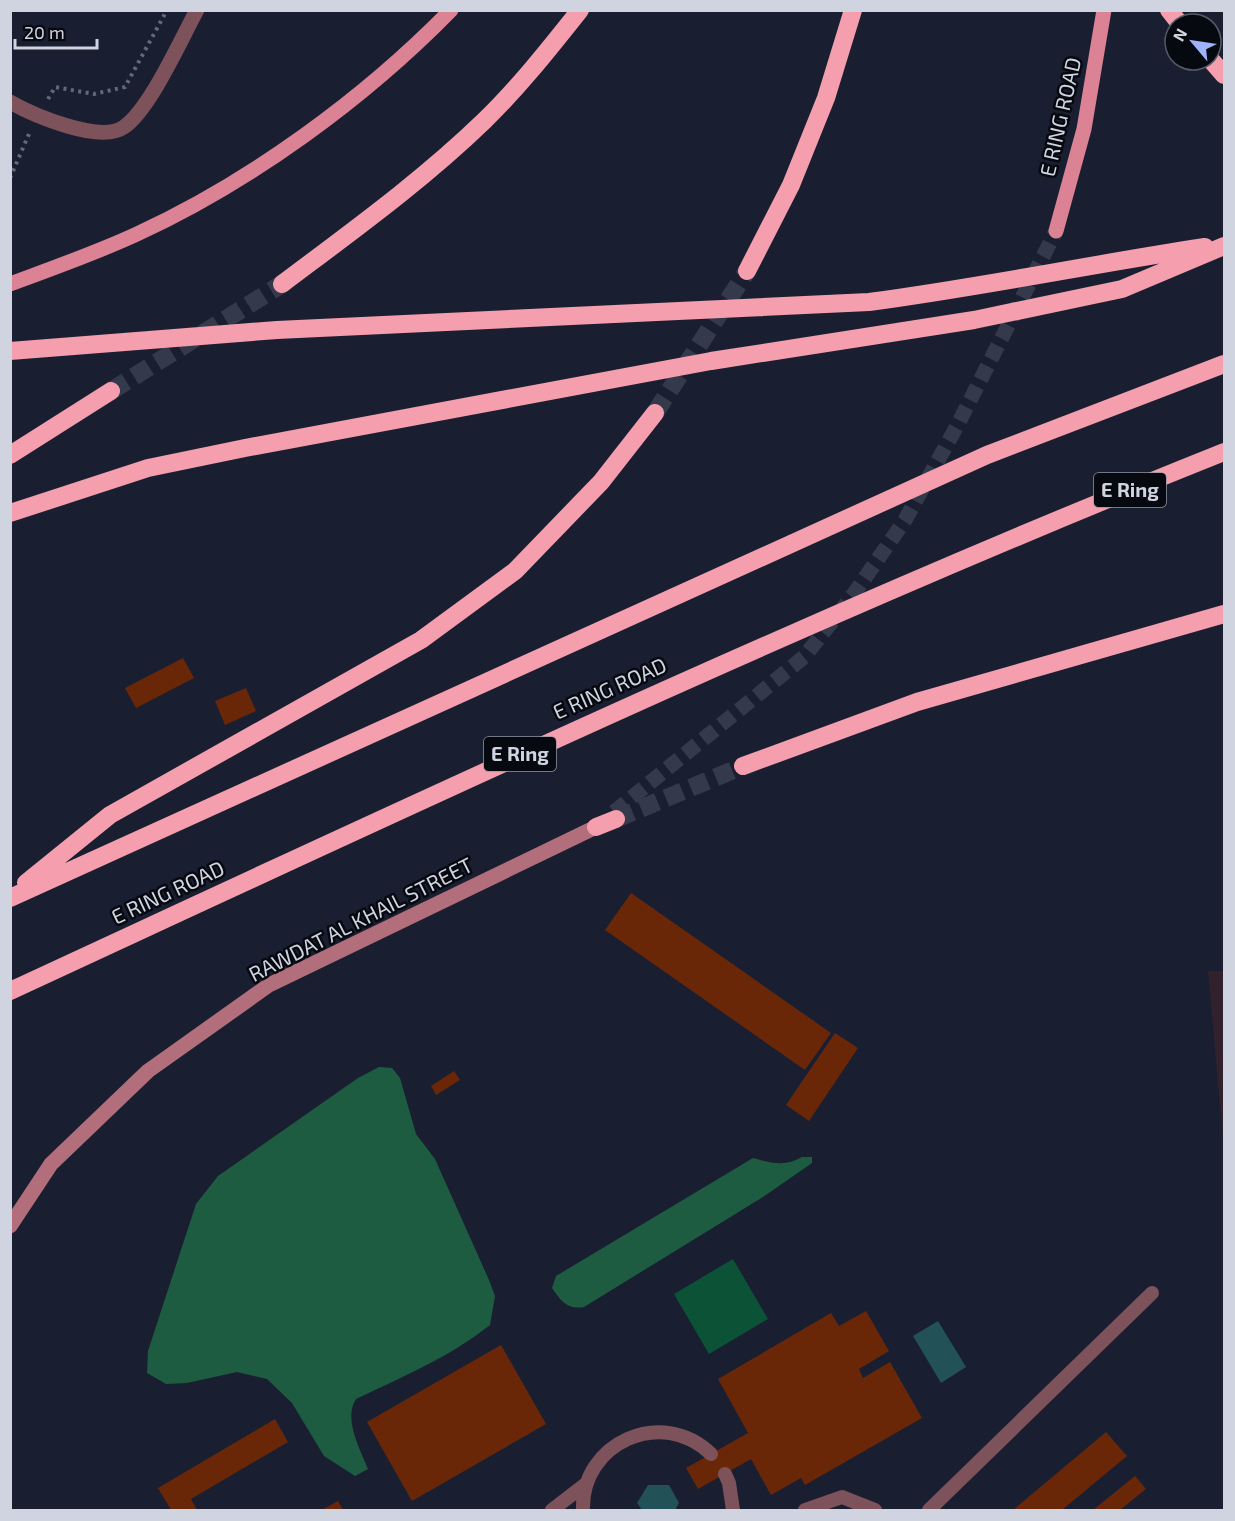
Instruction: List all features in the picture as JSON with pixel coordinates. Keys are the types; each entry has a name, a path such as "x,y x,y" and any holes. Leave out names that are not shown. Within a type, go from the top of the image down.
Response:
{"highway":[{"path":"282,284 424,175 476,128 540,60 580,10"},
{"path":"747,271 791,185 826,98 853,10"},
{"path":"10,351 57,350 278,330 869,302 966,290 1114,261 1224,245"},
{"path":"10,513 148,468 245,448 711,361 974,320 1122,289 1224,245"},
{"path":"10,897 987,455 1224,364"},
{"path":"10,455 111,391"},
{"path":"10,897 110,815 421,640 515,571 600,482 655,413"},
{"name":"E RING ROAD","path":"10,991 564,734 1035,528 1224,452"},
{"path":"743,766 917,702 1224,614"},
{"path":"596,827 615,816"}],"main road":[{"path":"10,284 138,234 213,194 328,117 387,70 451,10"},
{"name":"E RING ROAD","path":"1056,231 1084,129 1104,10"}],"street":[{"path":"10,102 37,117 105,134 124,128 147,101 197,10"},
{"name":"RAWDAT AL KHAIL STREET","path":"10,1226 51,1164 148,1071 269,986 596,827"}],"lane":[{"path":"929,1510 1152,1293"},
{"path":"583,1510 587,1483 601,1457 618,1442 639,1434 661,1431 683,1436 711,1454"},
{"path":"725,1474 729,1483 733,1510"},
{"path":"552,1510 587,1483"},
{"path":"805,1510 842,1497 875,1510"}],"path":[{"path":"10,178 37,117 56,87 94,94 125,87 167,10"}],"shaded area":[{"path":"1208,971 1224,971 1224,1150"},
{"path":"938,1321 966,1367 941,1383 913,1336"},
{"path":"648,1485 669,1485 679,1503 675,1510 642,1510 637,1503"}],"green space":[{"path":"379,1067 392,1068 400,1078 416,1134 435,1159 495,1296 490,1325 459,1347 425,1366 356,1399 352,1407 352,1425 368,1469 355,1476 324,1456 292,1403 267,1379 237,1372 187,1383 166,1384 147,1373 148,1351 196,1204 218,1176 358,1078"},
{"path":"802,1157 812,1157 812,1163 763,1197 584,1307 578,1308 565,1304 552,1288 556,1276 753,1158 772,1163 784,1163"},
{"path":"733,1259 768,1319 709,1354 674,1294"}],"building":[{"path":"183,658 194,678 136,708 125,688"},
{"path":"246,688 256,711 225,725 215,701"},
{"path":"631,893 831,1033 805,1070 605,930"},
{"path":"835,1033 858,1048 809,1121 786,1105"},
{"path":"454,1071 460,1080 436,1095 431,1086"},
{"path":"866,1311 889,1351 859,1369 863,1378 890,1362 922,1418 805,1485 801,1478 771,1495 751,1459 698,1489 686,1468 748,1433 718,1379 831,1313 839,1326"},
{"path":"501,1345 546,1424 412,1501 367,1422"},
{"path":"275,1419 288,1442 191,1499 197,1510 171,1510 158,1488"},
{"path":"1106,1432 1127,1456 1062,1510 1013,1510"},
{"path":"1135,1476 1146,1489 1120,1510 1093,1510"},
{"path":"338,1501 343,1510 322,1510"}],"tunnel":[{"path":"614,812 804,657 853,595 905,520 957,426 1056,231"},
{"path":"655,413 747,271"},
{"path":"111,391 282,284"},
{"path":"616,819 743,766"}]}
